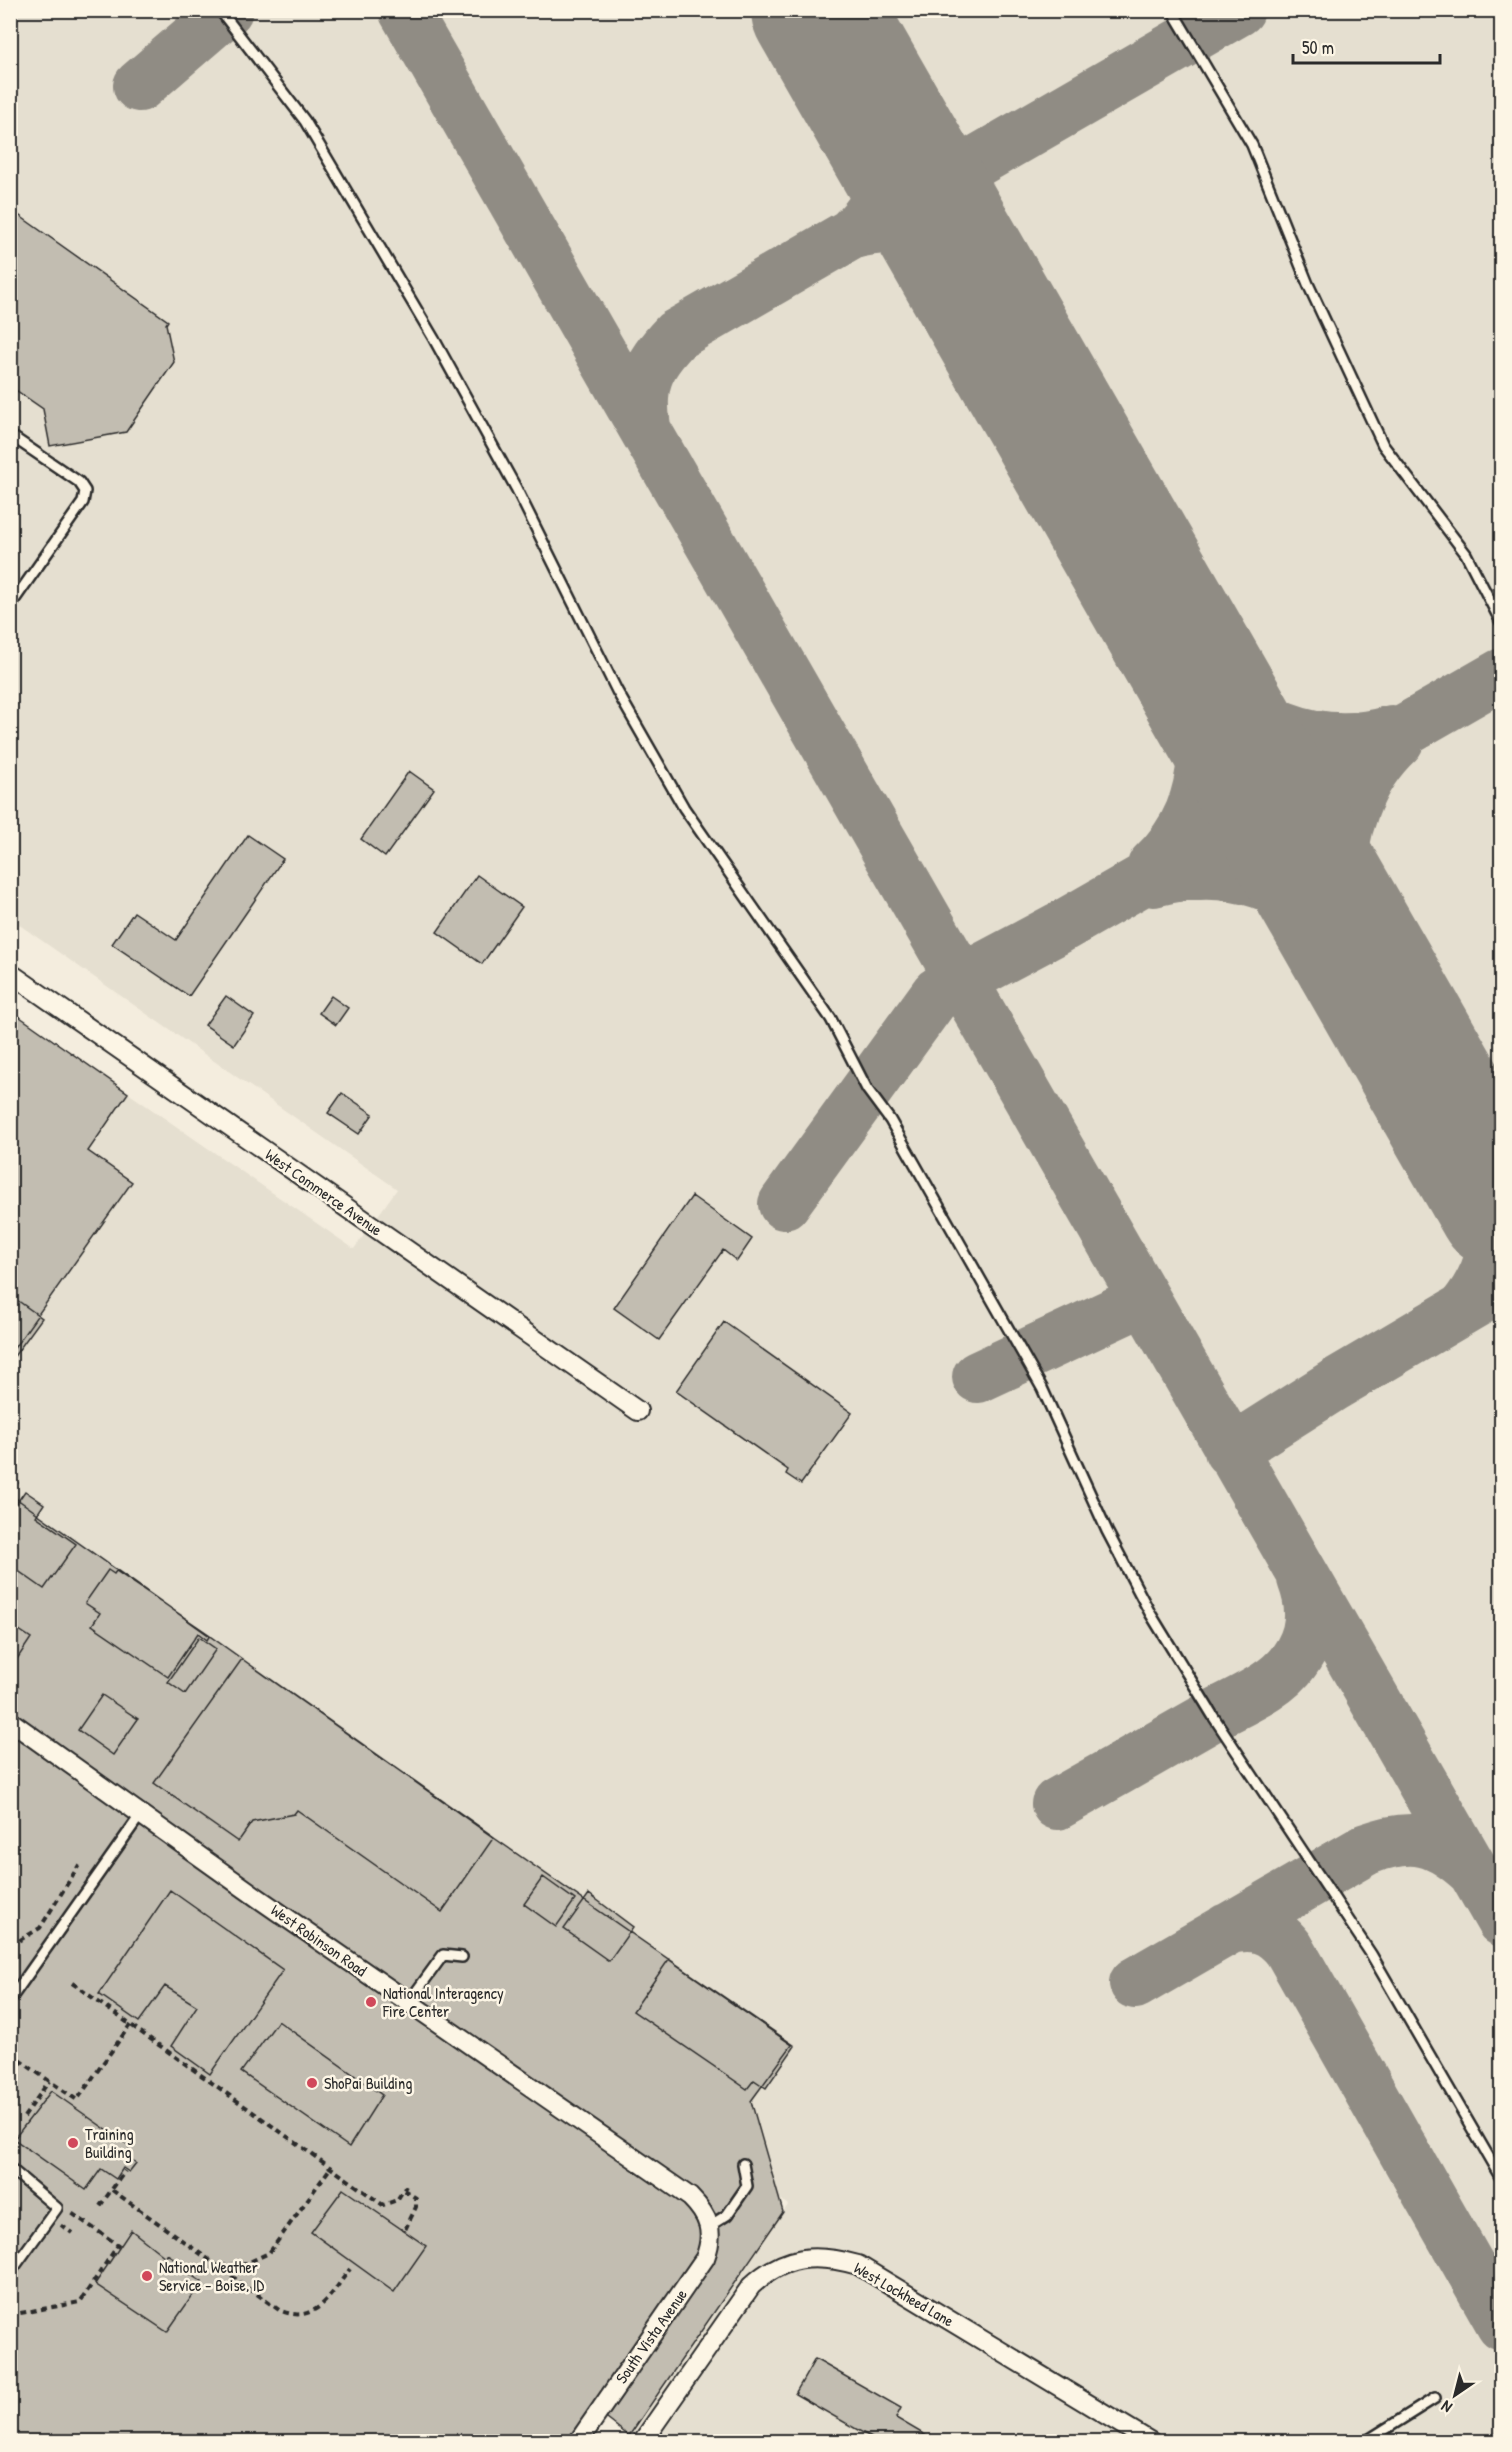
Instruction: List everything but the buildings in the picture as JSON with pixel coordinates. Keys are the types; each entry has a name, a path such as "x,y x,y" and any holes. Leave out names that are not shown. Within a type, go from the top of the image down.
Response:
{"street":[{"name":"West Commerce Avenue","path":"10,973 638,1410"},
{"name":"West Robinson Road","path":"10,1721 408,2003 690,2197 704,2211 711,2225"},
{"name":"South Vista Avenue","path":"578,2442 705,2258 711,2243 711,2225"},
{"name":"West Lockheed Lane","path":"642,2442 751,2286 768,2270 793,2260 827,2256 858,2265 1151,2442"}],"lane":[{"path":"220,10 305,121 435,339 516,488 617,691 678,798 831,1019 867,1089 890,1120 1042,1388 1107,1531 1150,1613 1219,1725 1371,1954 1502,2180"},
{"path":"1172,10 1251,146 1308,284 1383,445 1466,555 1502,624"},
{"path":"10,435 79,482 85,491 83,502 10,606"},
{"path":"10,2000 141,1814"},
{"path":"408,2003 443,1955 462,1957"},
{"path":"711,2225 727,2215 747,2186 743,2164"},
{"path":"10,2168 57,2208 10,2273"},
{"path":"1365,2442 1435,2398"}],"path":[{"path":"10,1946 40,1928 79,1865"},
{"path":"72,1983 383,2205 397,2200 405,2188 416,2198 416,2207 405,2230"},
{"path":"19,2060 77,2100 130,2025"},
{"path":"24,2116 49,2081"},
{"path":"220,2266 247,2263 269,2253 331,2168"},
{"path":"100,2206 126,2171"},
{"path":"112,2190 279,2310 300,2315 319,2307 350,2269"},
{"path":"10,2314 80,2301 118,2245 82,2220"}],"shaded area":[{"path":"11,11 1501,11 1501,2441 626,2441 788,2205 777,2196 751,2101 792,2045 484,1831 11,1494 11,1354 132,1183 88,1151 128,1093 354,1249 397,1189 11,919"}],"taxiway":[{"path":"139,86 227,10"},
{"path":"404,10 1502,1921"},
{"path":"645,427 643,399 647,376 658,356 676,335 1239,10"},
{"path":"852,233 876,203 885,174 883,144 873,107"},
{"path":"853,233 891,228 921,235 946,253 972,280"},
{"path":"1192,665 1236,701 1259,716 1283,727 1309,735 1335,738 1363,737 1392,731"},
{"path":"1153,866 1176,840 1184,826 1191,812 1200,781 1205,715 1192,665"},
{"path":"784,1204 937,993 1059,928 1502,674"},
{"path":"1351,941 1340,897 1343,849 1347,829 1361,790 1384,756 1398,741"},
{"path":"1154,881 1183,875 1211,874 1236,876 1260,883 1306,906 1351,941"},
{"path":"1463,1309 1483,1279 1489,1264 1494,1234 1489,1182"},
{"path":"978,1377 1124,1309 1133,1300 1135,1283"},
{"path":"1230,1451 1334,1385 1502,1286"},
{"path":"1057,1804 1256,1693 1286,1670 1305,1641 1310,1621 1309,1600 1303,1579"},
{"path":"1135,1983 1367,1849 1398,1841 1424,1841 1448,1851 1473,1871"},
{"path":"1227,1929 1245,1926 1261,1928 1276,1936 1289,1949 1502,2324"}],"runway":[{"path":"817,10 1502,1204"}],"place":[{"name":"National Interagency Fire Center","path":"371,2002"},
{"name":"ShoPai Building","path":"312,2083"},
{"name":"Training Building","path":"73,2143"},
{"name":"National Weather Service - Boise, ID","path":"147,2276"}]}
